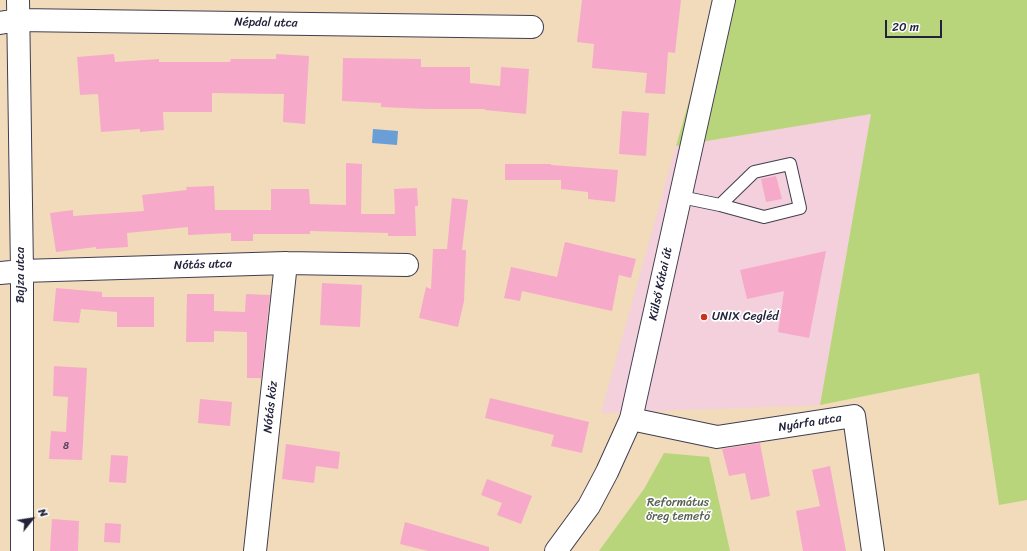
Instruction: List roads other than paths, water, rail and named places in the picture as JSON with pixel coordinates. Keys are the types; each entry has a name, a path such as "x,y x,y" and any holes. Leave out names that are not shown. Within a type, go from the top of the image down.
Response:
{"street":[{"name":"Külső Kátai út","path":"556,551 589,506 607,472 631,419 724,0"},
{"name":"Népdal utca","path":"12,14 532,27"},
{"name":"Bajza utca","path":"12,14 22,271 22,551"},
{"name":"Nótás utca","path":"0,273 22,271 286,263 406,265"},
{"name":"Nótás köz","path":"255,551 286,263"},
{"name":"Nyárfa utca","path":"631,419 717,437 854,416 873,551"}],"lane":[{"path":"680,197 720,205 764,217 800,208 790,164 754,172 720,205"}],"water":[{"path":"373,129 398,131 397,145 372,143"}],"place":[{"name":"UNIX Cegléd","path":"704,317"}],"park label":[{"name":"Református öreg temető","path":"678,510"}]}
